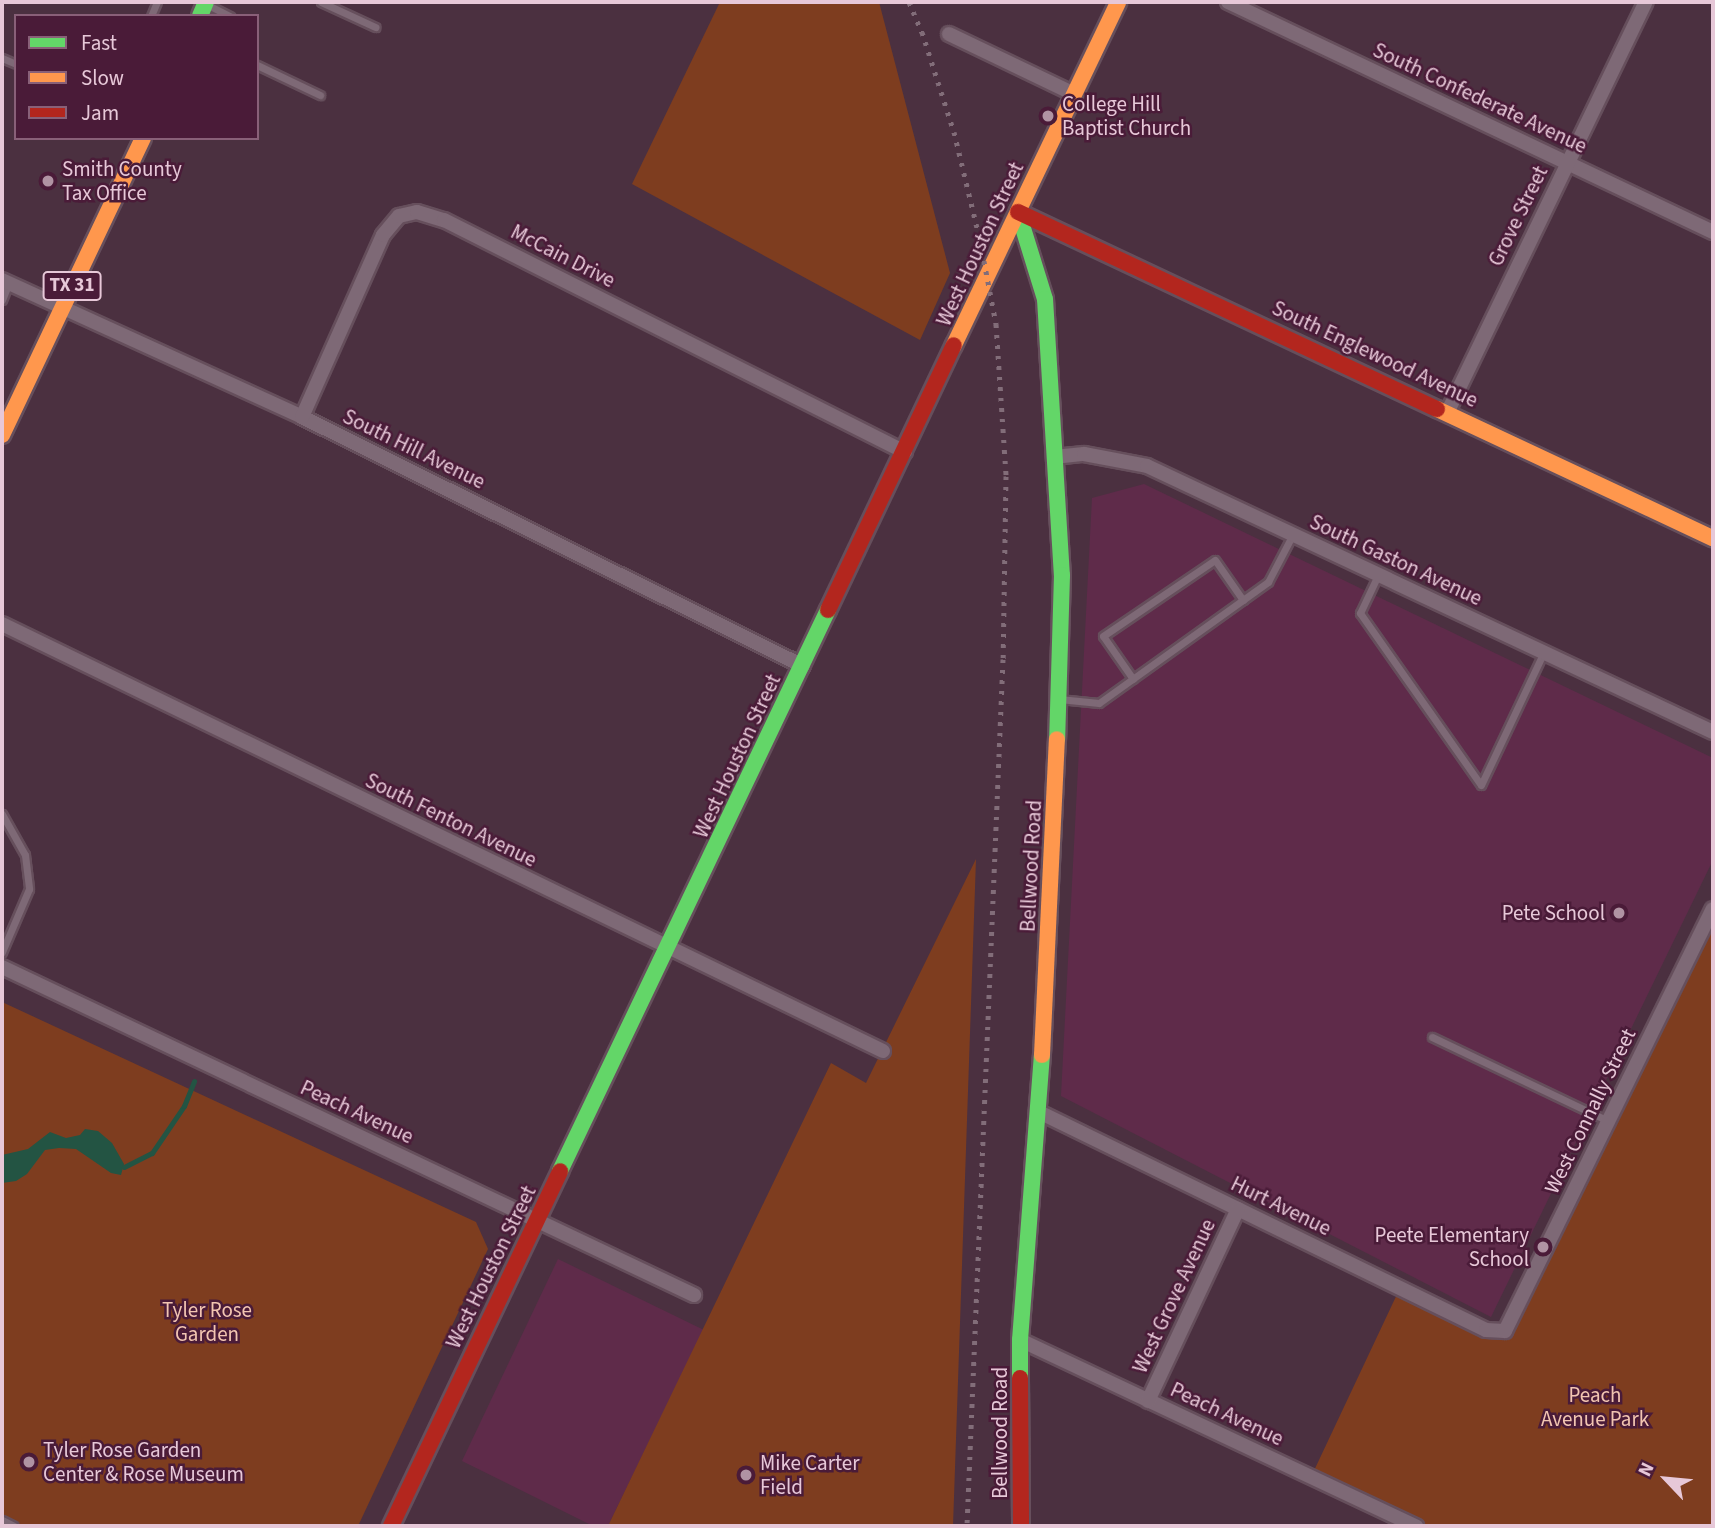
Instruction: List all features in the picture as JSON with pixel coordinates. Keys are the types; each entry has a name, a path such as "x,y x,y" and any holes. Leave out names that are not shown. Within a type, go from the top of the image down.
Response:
{"street":[{"name":"West Houston Street","path":"391,1526 1118,2"},
{"name":"South Confederate Avenue","path":"1228,2 1713,232"},
{"name":"Grove Street","path":"1448,411 1646,2"},
{"path":"949,34 1074,94"},
{"name":"TX 31","path":"2,435 8,407 62,308 142,140"},
{"name":"McCain Drive","path":"302,417 383,235 399,216 417,212 444,220 905,452"},
{"name":"South Englewood Avenue","path":"1018,212 1448,411 1713,538"},
{"name":"Bellwood Road","path":"1018,212 1045,299 1062,575 1040,1112 1020,1340 1021,1526"},
{"name":"South Hill Avenue","path":"6,282 302,417 803,666"},
{"name":"South Gaston Avenue","path":"1054,457 1084,454 1147,466 1713,732"},
{"name":"South Fenton Avenue","path":"2,624 883,1051"},
{"name":"West Connally Street","path":"1505,1331 1713,909"},
{"name":"Peach Avenue","path":"2,967 694,1295"},
{"name":"Hurt Avenue","path":"1040,1112 1486,1331 1505,1331"},
{"name":"West Grove Avenue","path":"1148,1401 1238,1209"},
{"name":"Peach Avenue","path":"1020,1340 1416,1526"}],"lane":[{"path":"321,2 375,27"},
{"path":"204,7 224,14"},
{"path":"259,66 320,95"},
{"path":"2,300 6,282"},
{"path":"1058,699 1099,703 1268,582 1293,534"},
{"path":"1133,679 1103,636 1215,560 1243,600"},
{"path":"1378,574 1360,613 1481,785 1544,652"},
{"path":"2,814 25,855 29,889 2,952"},
{"path":"1432,1037 1609,1121"},
{"path":"2,1520 14,1526"}],"shaded area":[{"path":"1144,484 1713,758 1713,860 1491,1317 1061,1096 1092,498"},
{"path":"85,1129 98,1131 112,1143 124,1164 121,1175 111,1173 76,1149 59,1148 45,1150 27,1174 16,1181 2,1183 2,1155 28,1149 50,1132 66,1138 80,1135"},
{"path":"558,1259 704,1330 608,1526 593,1526 462,1461"}],"green space":[{"path":"720,2 879,2 950,273 920,340 632,184"},
{"path":"976,859 953,1526 608,1526 831,1063 866,1083"},
{"name":"Peach Avenue Park","path":"1713,910 1713,1526 1416,1526 1311,1477 1400,1288 1504,1330"},
{"name":"Tyler Rose Garden","path":"2,1002 476,1222 488,1249 358,1526 2,1526"}],"waterway":[{"path":"124,1167 152,1153 184,1106 194,1081"}],"railway":[{"path":"909,2 922,32 954,132 980,240 996,324 1006,476 1003,659 967,1526"}],"traffic: fast":[{"path":"201,14 206,2"},
{"path":"1018,212 1045,299 1062,575 1057,739"},
{"path":"560,1171 828,610"},
{"path":"1020,1378 1020,1340 1042,1055"}],"traffic: slow":[{"path":"954,345 1118,2"},
{"path":"2,435 142,140"},
{"path":"1437,409 1713,538"},
{"path":"1042,1055 1057,739"}],"traffic: jam":[{"path":"1018,212 1437,409"},
{"path":"828,610 954,345"},
{"path":"391,1526 560,1171"},
{"path":"1020,1378 1021,1526"}],"place":[{"name":"College Hill Baptist Church","path":"1048,116"},
{"name":"Smith County Tax Office","path":"48,181"},
{"name":"Pete School","path":"1619,913"},
{"name":"Peete Elementary School","path":"1543,1247"},
{"name":"Tyler Rose Garden Center & Rose Museum","path":"29,1462"},
{"name":"Mike Carter Field","path":"746,1475"}]}
